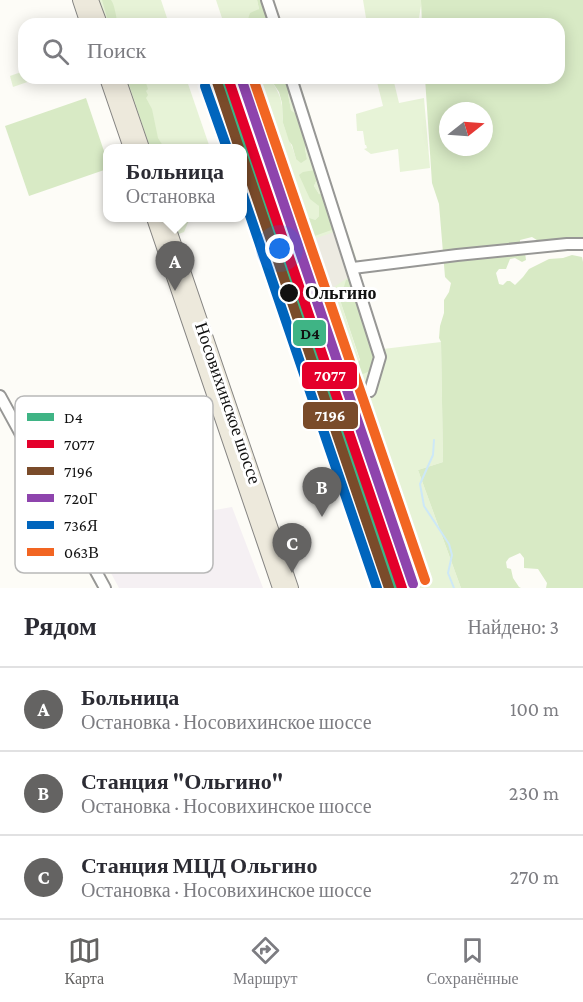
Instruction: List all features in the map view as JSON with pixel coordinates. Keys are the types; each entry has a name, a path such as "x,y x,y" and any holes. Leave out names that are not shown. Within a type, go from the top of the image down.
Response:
{"main road":[{"path":"80,0 86,18"},
{"path":"92,0 98,18"},
{"path":"109,84 129,144"},
{"path":"120,84 141,144"},
{"name":"Носовихинское шоссе","path":"155,222 280,588"},
{"name":"Носовихинское шоссе","path":"166,222 291,588"}],"street":[{"path":"267,0 273,18"},
{"path":"293,84 380,357 370,391"},
{"path":"352,268 457,255 583,244"},
{"path":"0,396 15,423"},
{"path":"97,573 105,588"}],"shaded area":[{"path":"334,232 349,277 328,291 311,240"},
{"path":"232,507 263,588 119,588 111,573 213,573 213,510"}],"green space":[{"path":"98,0 161,0 167,18 104,18"},
{"path":"102,0 111,0 114,8 116,18 107,18"},
{"path":"216,0 257,0 259,9 249,18 222,18"},
{"path":"257,0 265,0 271,18 248,18 250,13 259,9"},
{"path":"363,0 422,0 419,18 366,18"},
{"path":"421,0 583,0 583,240 540,242 532,237 520,240 520,243 524,245 526,260 522,262 515,258 510,259 506,269 499,269 496,273 499,284 503,285 510,281 515,285 529,269 549,259 572,255 582,257 583,588 546,588 547,583 538,569 524,568 524,558 520,553 506,562 507,568 511,569 513,578 521,588 461,588 418,470 443,462 441,342 439,338 444,300 451,283 445,277 439,204 432,183 425,84 565,84 565,18 422,18"},
{"path":"18,73 18,84 22,84 13,87 10,76"},
{"path":"126,84 188,84 209,144 146,144"},
{"path":"129,84 146,84 148,89 146,98 152,109 158,138 162,144 149,144"},
{"path":"244,84 274,84 281,100 284,126 296,159 307,159 305,149 307,138 303,120 291,110 288,94 289,84 300,84 320,156 360,270 359,275 383,349 441,342 443,462 418,470 461,588 415,588","holes":["303,172 318,177 314,186 337,228 315,220 319,216 319,206","340,300 377,368 360,361"]},
{"path":"274,84 292,84 294,89 288,94 291,110 303,120 307,138 305,149 307,159 301,163 296,159 283,123 279,92"},
{"path":"378,84 394,84 399,103 424,98 430,168 400,172 398,149 371,154 364,149 367,148 363,131 357,131 356,114 383,106"},
{"path":"86,98 103,148 103,170 29,196 5,126"},
{"path":"315,170 318,177 314,186 319,194 325,195 337,228 309,238 305,221 309,218 315,220 319,216 319,206 310,199 299,175"},
{"path":"171,222 188,222 184,232 176,235"},
{"path":"353,278 378,359 377,368 363,374 357,370 356,365 360,360 340,300 346,280"}],"waterway":[{"path":"434,440 433,455 420,484 424,506 449,544 452,555 448,573 454,588"}],"transit line":[{"name":"7196","path":"218,84 238,144"},
{"name":"D4","path":"225,84 245,144"},
{"name":"7077","path":"230,84 402,588"},
{"name":"720Г","path":"243,84 413,584"},
{"name":"063В","path":"255,84 425,580"},
{"name":"736Я","path":"205,86 226,144"},
{"name":"D4","path":"247,149 396,588"},
{"name":"7196","path":"247,170 389,588"},
{"name":"736Я","path":"247,207 377,588"}],"place":[{"name":"Больница","path":"175,291"},
{"name":"Ольгино","path":"289,293"},
{"name":"Станция \"Ольгино\"","path":"322,517"},
{"name":"Станция МЦД Ольгино","path":"292,573"}]}
